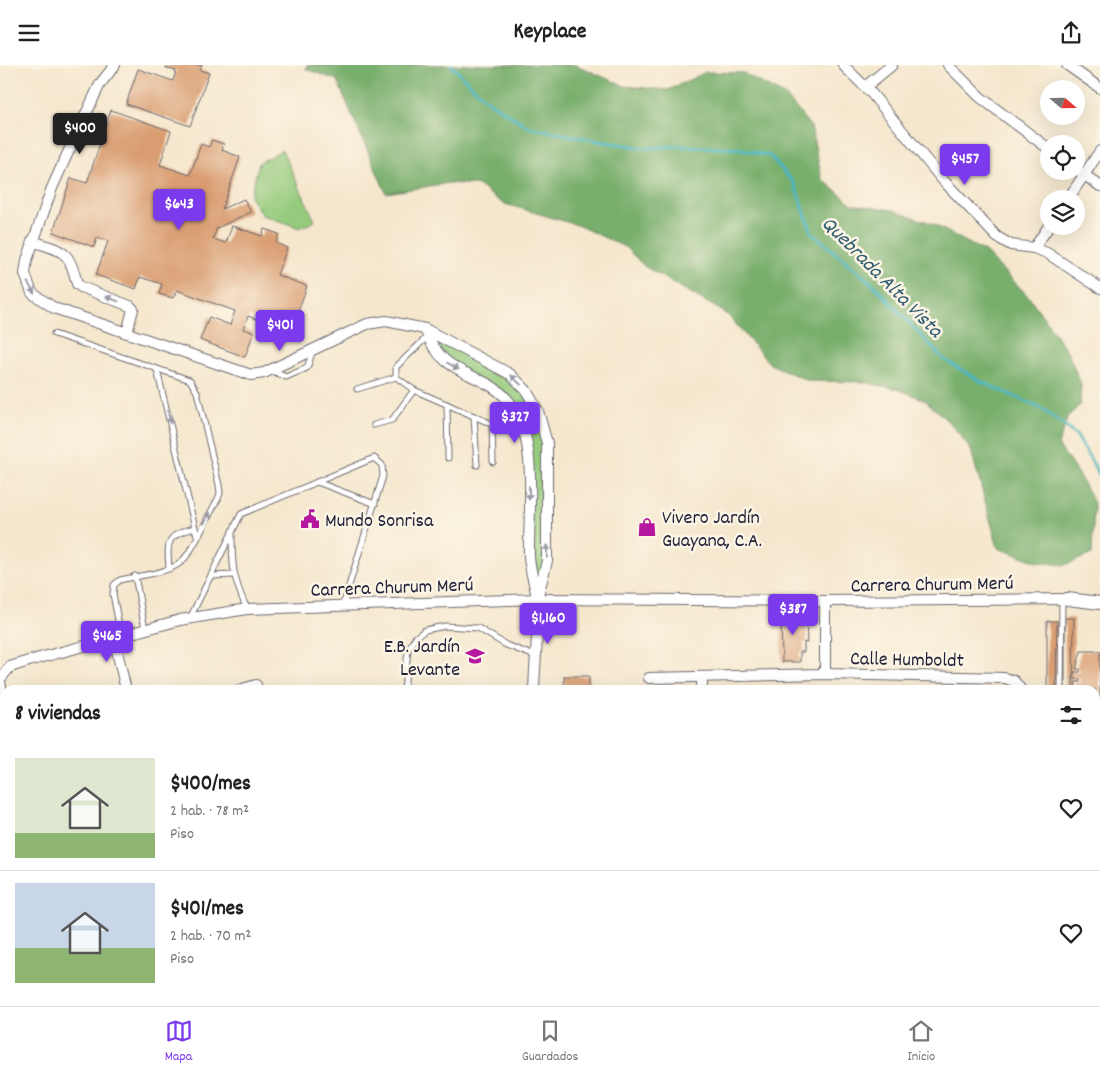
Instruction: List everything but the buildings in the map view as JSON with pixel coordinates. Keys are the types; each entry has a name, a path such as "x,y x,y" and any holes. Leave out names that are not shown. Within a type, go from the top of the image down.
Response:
{"street":[{"path":"115,65 100,84 52,188 32,241 24,274 32,293 54,308 250,375 270,370 376,321 396,322 426,333 510,374 526,390 538,411 547,443 547,561 537,599 534,685"},
{"path":"843,65 941,178 997,237 1016,247 1034,248 1047,253 1100,288"},
{"path":"864,87 892,65"},
{"path":"948,65 986,103 1040,142"},
{"path":"1067,65 1100,88"},
{"path":"1085,166 1100,151"},
{"path":"1085,175 1100,186"},
{"path":"1034,248 1043,235"},
{"path":"32,241 61,251 69,256 77,284 81,287 130,306 133,309 133,315 127,333"},
{"path":"426,333 435,353 447,363 491,387 511,403 524,427 528,454 529,560 537,599"},
{"name":"Carrera Churum Merú","path":"0,681 10,667 190,618 248,609 537,599 825,601 1064,599"},
{"path":"1064,599 1100,601"},
{"path":"825,601 825,674"},
{"path":"117,637 125,685"},
{"name":"Calle Humboldt","path":"649,678 825,674 1005,678 1014,681 1017,685"},
{"path":"702,678 702,685"}],"lane":[{"path":"396,377 396,367 426,333"},
{"path":"54,334 190,380 197,392 220,493 180,563 169,568 120,580 114,585 113,594 117,637"},
{"path":"157,370 197,536"},
{"path":"356,389 396,377"},
{"path":"396,377 414,390 493,425 493,462"},
{"path":"374,425 392,420 414,390"},
{"path":"447,405 448,458"},
{"path":"474,416 477,465"},
{"path":"190,618 240,514 374,458 382,465 384,476 344,605"},
{"path":"317,482 375,504"},
{"path":"169,568 167,547 171,537 178,532 195,528"},
{"path":"232,528 234,575 248,609"},
{"path":"211,576 234,575"},
{"path":"135,576 145,629"},
{"path":"1062,685 1064,599"},
{"path":"404,685 408,650 415,638 426,630 445,626 478,628 506,645 535,656"}],"green space":[{"path":"307,65 576,65 624,86 668,90 706,72 743,73 786,96 811,127 822,179 852,204 893,210 933,224 985,252 1030,298 1067,351 1081,384 1080,405 1068,416 1058,445 1078,474 1094,503 1092,554 1065,565 1037,562 998,548 971,450 952,425 925,400 898,389 862,382 809,381 770,364 727,314 644,266 625,247 577,225 502,203 478,185 449,183 386,193 337,80 306,69"},
{"path":"282,150 315,221 300,228 262,215 250,196 259,163"},
{"path":"425,329 510,374 543,423 547,561 537,599 529,560 528,454 511,403 447,363"}],"waterway":[{"name":"Quebrada Alta Vista","path":"451,65 484,98 528,127 645,148 681,146 741,149 770,156 794,183 812,233 875,286 943,359 982,382 1042,409 1077,436 1100,476"}],"place":[{"name":"Mundo Sonrisa","path":"310,519"},
{"name":"Vivero Jardín Guayana, C.A.","path":"647,527"},
{"name":"E.B. Jardín Levante","path":"475,656"}]}
